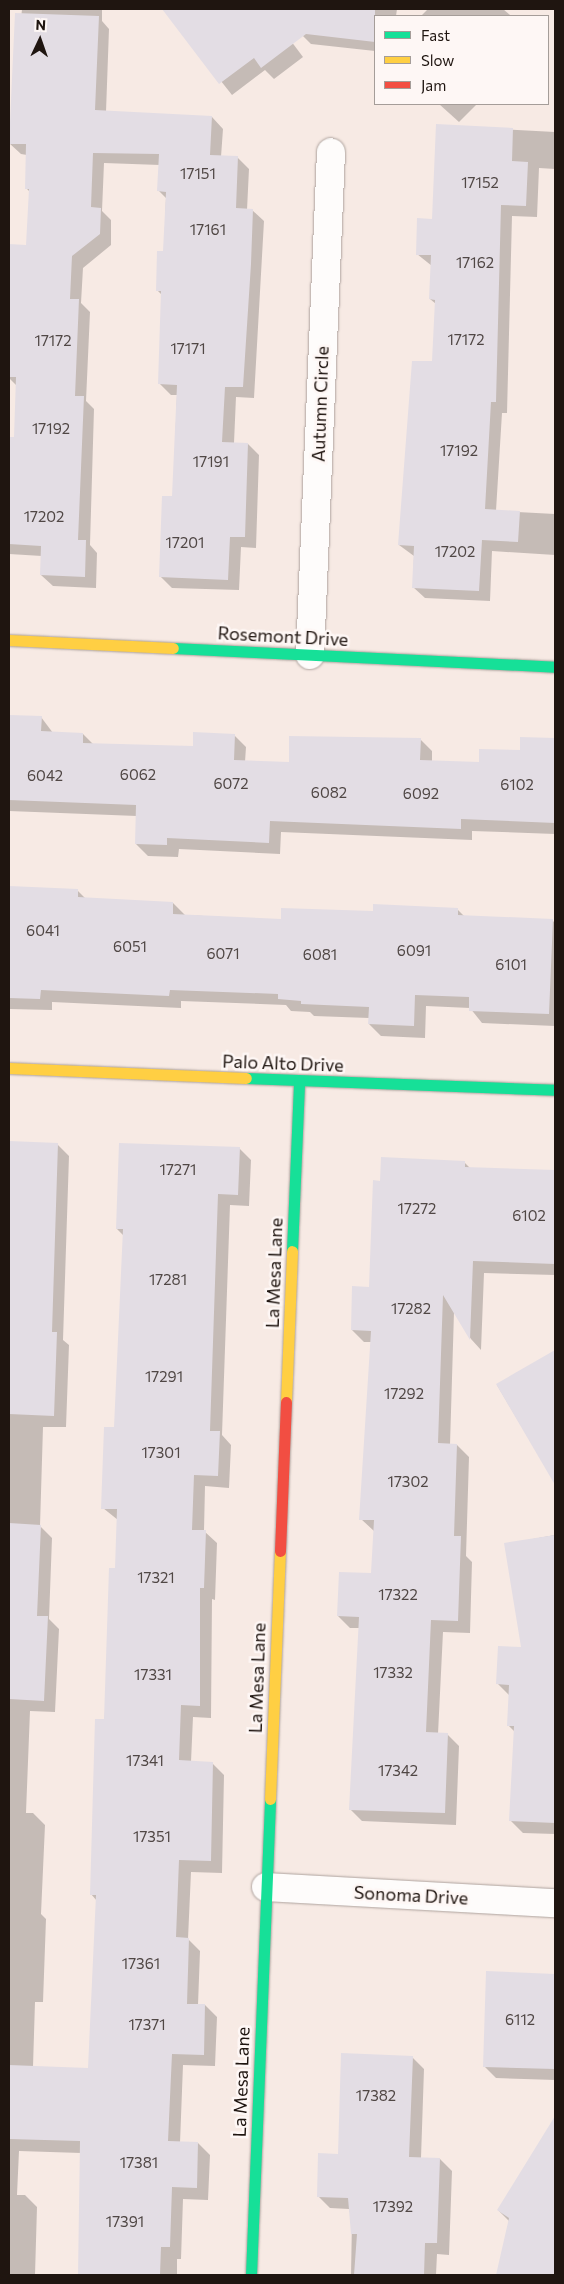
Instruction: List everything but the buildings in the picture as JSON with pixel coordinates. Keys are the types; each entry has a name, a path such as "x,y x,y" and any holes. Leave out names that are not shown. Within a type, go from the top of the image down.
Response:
{"street":[{"name":"Autumn Circle","path":"310,655 331,152"},
{"name":"Rosemont Drive","path":"9,640 555,667"},
{"name":"Palo Alto Drive","path":"9,1068 555,1090"},
{"name":"La Mesa Lane","path":"252,2275 299,1081"},
{"name":"Sonoma Drive","path":"266,1887 555,1903"}],"traffic: fast":[{"path":"173,648 555,667"},
{"path":"246,1078 555,1090"},
{"path":"292,1251 299,1081"},
{"path":"251,2275 270,1799"}],"traffic: slow":[{"path":"9,640 173,648"},
{"path":"9,1068 246,1078"},
{"path":"286,1402 292,1251"},
{"path":"270,1799 280,1551"}],"traffic: jam":[{"path":"280,1551 286,1402"}]}
